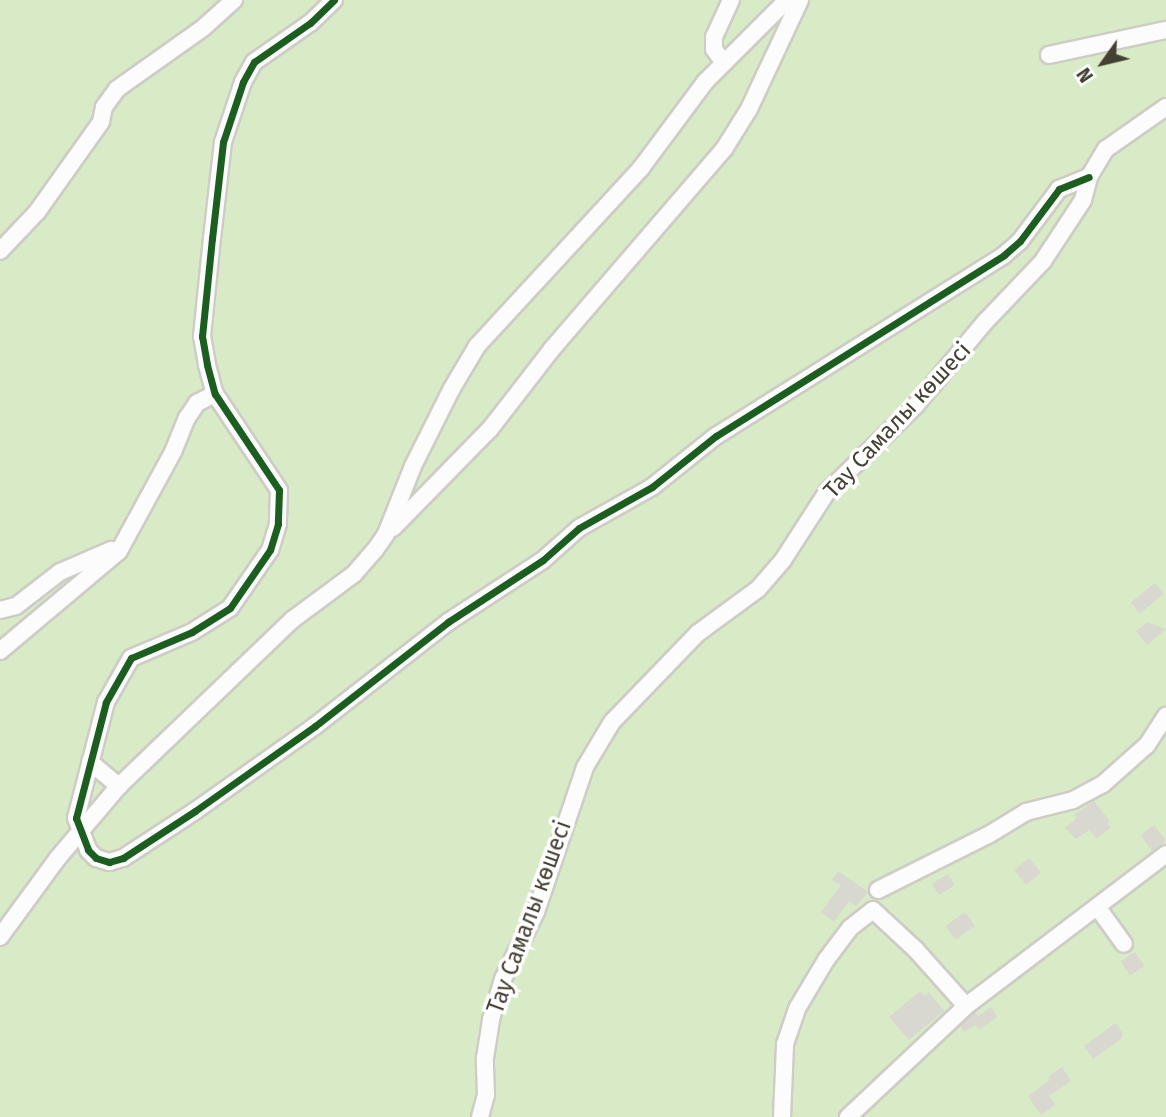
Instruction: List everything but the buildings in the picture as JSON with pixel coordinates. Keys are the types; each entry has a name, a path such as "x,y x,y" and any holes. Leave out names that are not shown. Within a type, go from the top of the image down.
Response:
{"street":[{"path":"0,251 37,212 101,122 104,107 117,89 203,27 234,0"},
{"path":"334,0 310,23 254,62 243,82 223,142 202,336 215,394 279,490 278,524 270,550 230,608 192,632 131,658 106,702 78,811 79,832 88,850 96,858 109,862 123,858 315,726 447,622 543,560 579,528 652,487 716,436 1004,254 1020,241 1059,188 1089,177"},
{"path":"724,63 715,49 714,37 731,0"},
{"path":"386,534 413,466 477,346 641,168 724,63 787,0"},
{"path":"0,937 79,832 120,786 292,620 354,574 386,534 491,429 552,349 724,149 749,109 800,0"},
{"path":"1049,55 1166,30"},
{"name":"Тау Самалы көшесі","path":"480,1117 486,1095 485,1058 491,1019 503,979 536,912 585,767 612,722 698,633 758,589 775,569 827,492 916,405 985,322 1043,261 1083,200 1089,177 1106,149 1166,107"},
{"path":"0,651 119,551 173,452 187,418 197,403 215,394"},
{"path":"0,610 16,606 60,572 122,544"},
{"path":"878,890 990,834 1026,812 1073,800 1103,784 1147,745 1166,716"},
{"path":"90,762 120,786"},
{"path":"848,1117 966,1006 1166,854"},
{"path":"1098,908 1124,944"},
{"path":"782,1117 785,1044 798,1007 826,960 850,928 873,910 916,950 966,1006"}],"green space":[{"path":"0,0 1166,0 1166,1117 0,1117"}],"cycle path":[{"path":"334,0 310,23 254,62 243,82 223,142 212,238 202,336 207,365 215,394 279,490 278,524 270,550 230,608 192,632 131,658 106,702 76,818 88,850 96,858 109,862 123,858 195,811 315,726 448,622 543,560 579,528 652,487 716,436 1004,255 1020,241 1059,189 1089,177"}]}
